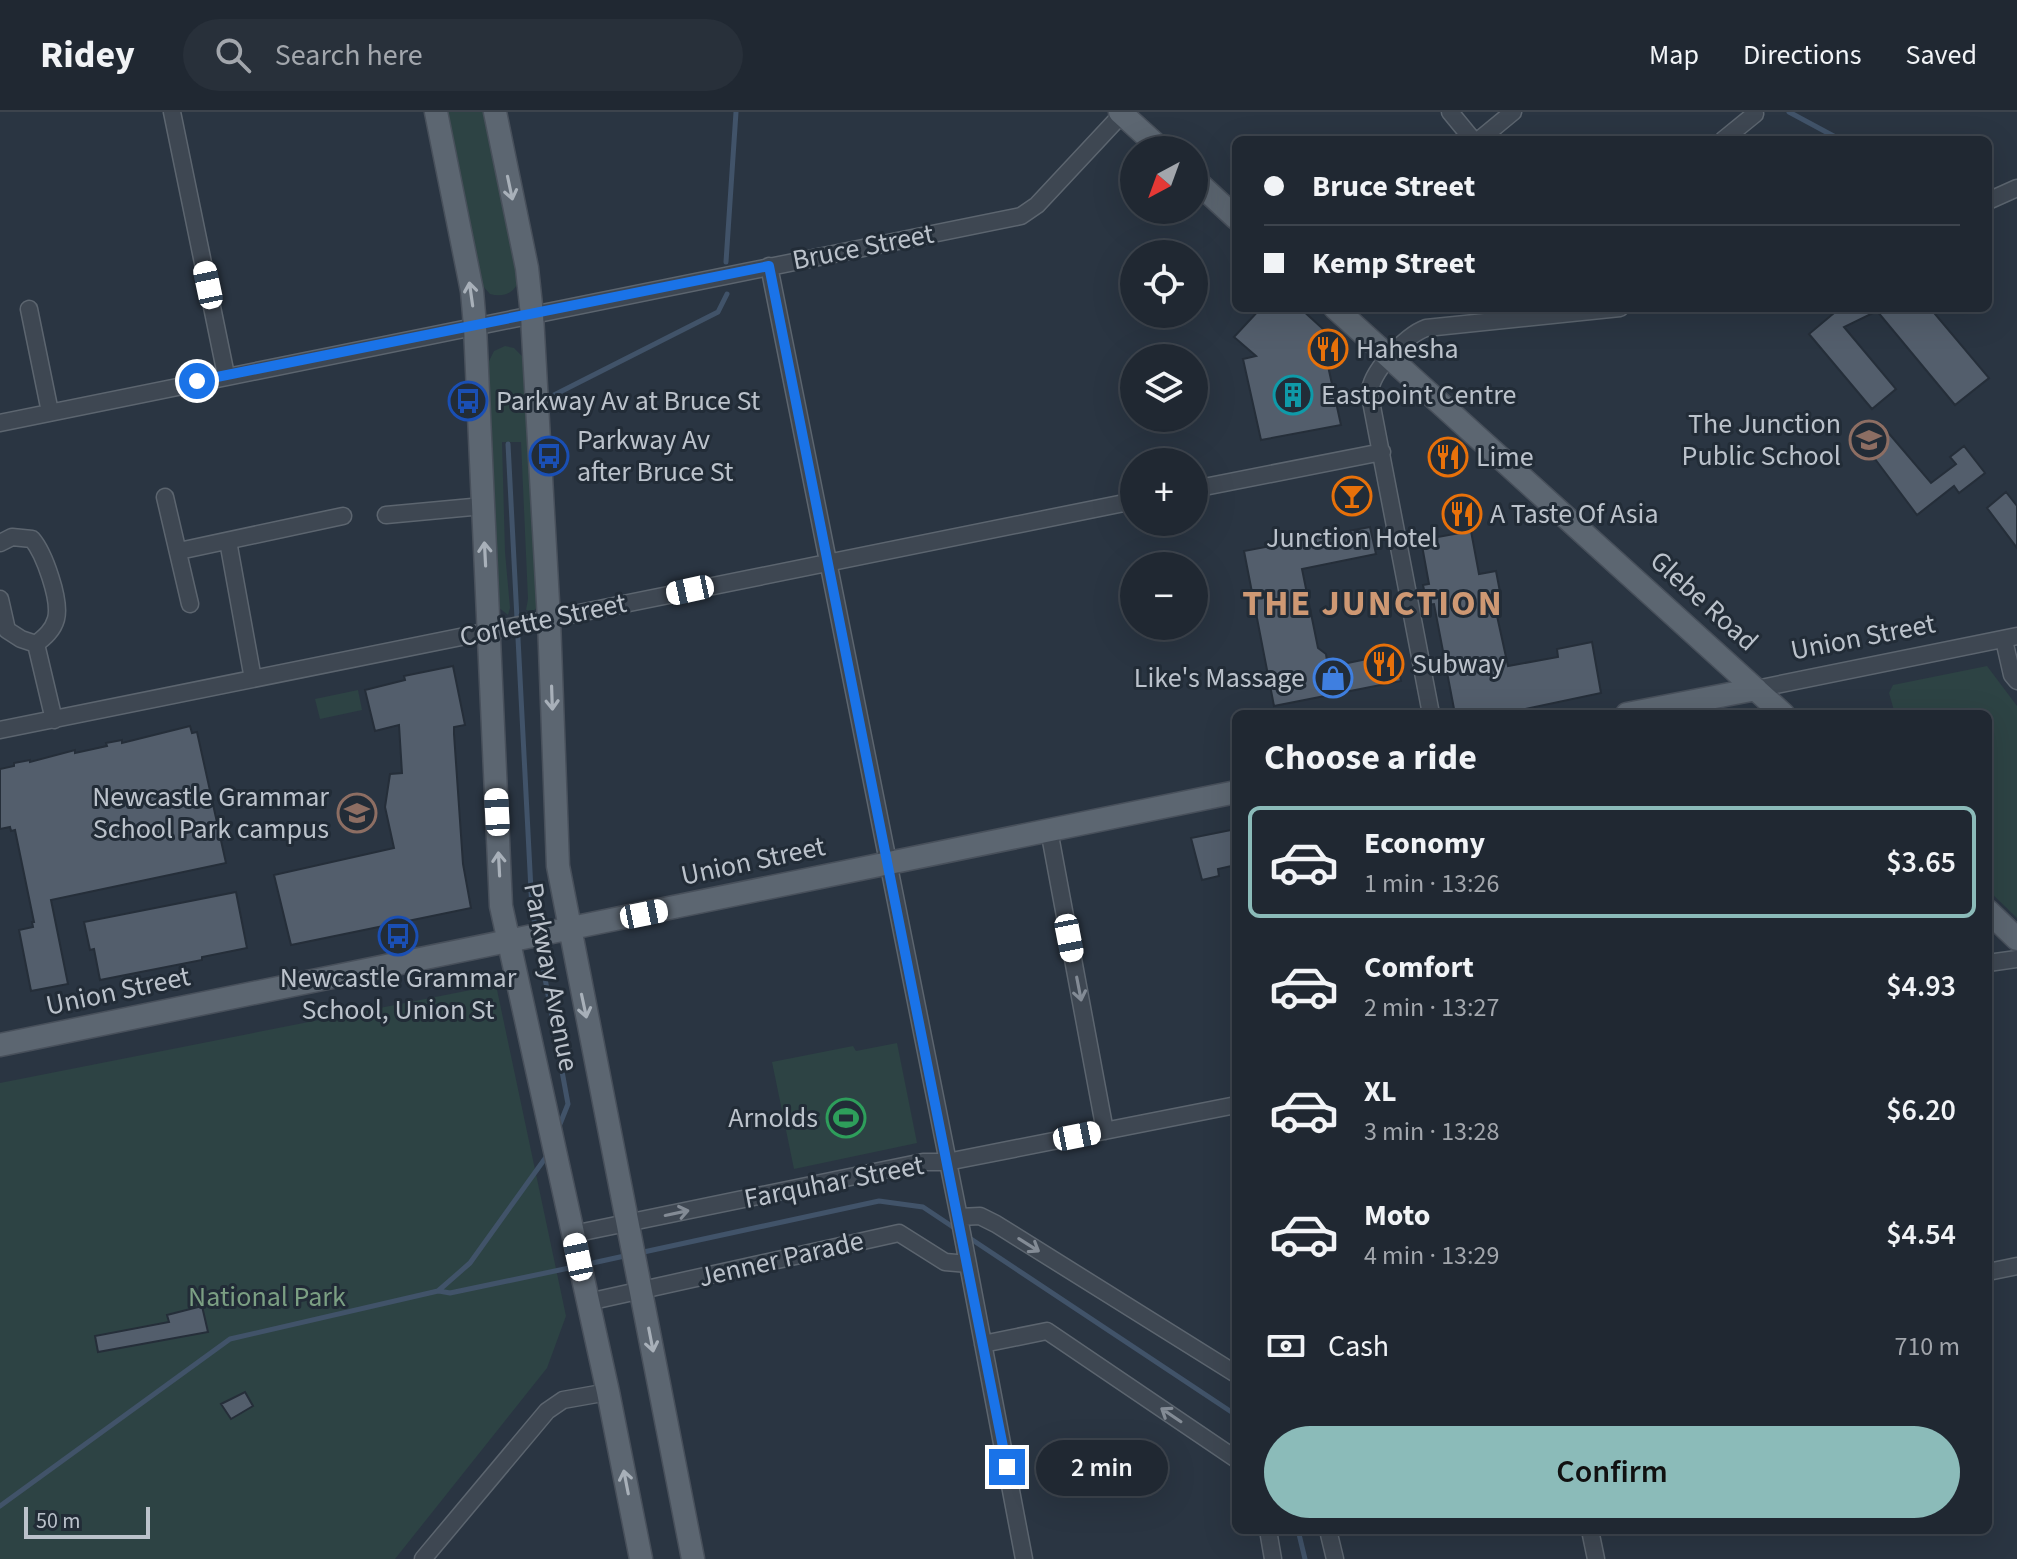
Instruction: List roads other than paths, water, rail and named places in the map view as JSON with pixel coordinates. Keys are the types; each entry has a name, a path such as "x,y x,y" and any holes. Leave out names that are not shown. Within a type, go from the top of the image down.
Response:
{"main road":[{"name":"Parkway Avenue","path":"436,112 472,291 475,326 501,906 516,940 546,1109 641,1559"},
{"name":"Parkway Avenue","path":"495,112 527,268 532,315 549,620 560,931 629,1223 693,1559"},
{"path":"1121,113 1146,136"},
{"path":"1208,192 1232,214"},
{"name":"Glebe Road","path":"1339,312 1779,710"},
{"name":"Union Street","path":"1648,710 1756,689"},
{"name":"Union Street","path":"0,1045 1232,793"},
{"path":"1992,918 2017,939"}],"street":[{"path":"172,112 226,375"},
{"path":"1450,112 1472,136"},
{"path":"1481,136 1513,112"},
{"name":"Bruce Street","path":"0,423 1021,216 1037,205 1121,113"},
{"path":"1728,136 1755,114"},
{"path":"1992,199 2017,188"},
{"path":"769,266 960,1221 1024,1559"},
{"path":"29,309 50,412"},
{"path":"1430,710 1369,385 1409,336 1426,328 1567,312"},
{"path":"1208,486 1382,452"},
{"path":"165,497 190,604"},
{"name":"Corlette Street","path":"0,730 1120,504"},
{"path":"386,515 483,506"},
{"path":"179,551 343,516"},
{"path":"0,543 12,537 32,539 43,552 57,611 55,623 36,644"},
{"path":"228,541 253,679"},
{"path":"0,599 7,630 36,644"},
{"path":"2011,638 2012,675 2017,681"},
{"name":"Union Street","path":"1756,689 2011,638"},
{"path":"36,644 54,720"},
{"path":"1049,830 1105,1131"},
{"path":"1992,962 2017,959"},
{"name":"Farquhar Street","path":"573,1234 923,1162 947,1162 1232,1106"},
{"path":"960,1221 980,1216 996,1224 1232,1372"},
{"name":"Jenner Parade","path":"588,1302 899,1233 945,1262 966,1258"},
{"path":"1992,1271 2017,1266"},
{"path":"983,1344 1047,1331 1232,1456"},
{"path":"423,1559 547,1411 563,1400 608,1392"},
{"path":"1269,1534 1273,1559"},
{"path":"1329,1534 1335,1559"},
{"path":"1591,1534 1596,1559"}],"waterway":[{"path":"726,262 736,112"},
{"path":"1789,112 1834,136"},
{"path":"552,396 718,312 727,294"},
{"path":"508,444 532,910 536,930"},
{"path":"538,940 568,1104 558,1129"},
{"path":"0,1506 230,1339 438,1291 470,1263 549,1153"},
{"path":"639,1253 879,1201 923,1207 956,1229"},
{"path":"968,1237 1232,1412"},
{"path":"588,1264 629,1255"},
{"path":"439,1291 450,1293 574,1267"},
{"path":"1299,1534 1305,1559"}],"place":[{"name":"Hahesha","path":"1328,349"},
{"name":"Eastpoint Centre","path":"1293,395"},
{"name":"Parkway Av at Bruce St","path":"468,401"},
{"name":"The Junction Public School","path":"1869,440"},
{"name":"Parkway Av after Bruce St","path":"549,456"},
{"name":"Lime","path":"1448,457"},
{"name":"Junction Hotel","path":"1352,496"},
{"name":"A Taste Of Asia","path":"1462,514"},
{"name":"Subway","path":"1384,664"},
{"name":"Like's Massage","path":"1333,678"},
{"name":"Newcastle Grammar School Park campus","path":"357,813"},
{"name":"Newcastle Grammar School, Union St","path":"398,936"},
{"name":"Arnolds","path":"846,1118"}],"district":[{"name":"THE JUNCTION","path":"1373,603"}],"park label":[{"name":"National Park","path":"267,1297"}]}
